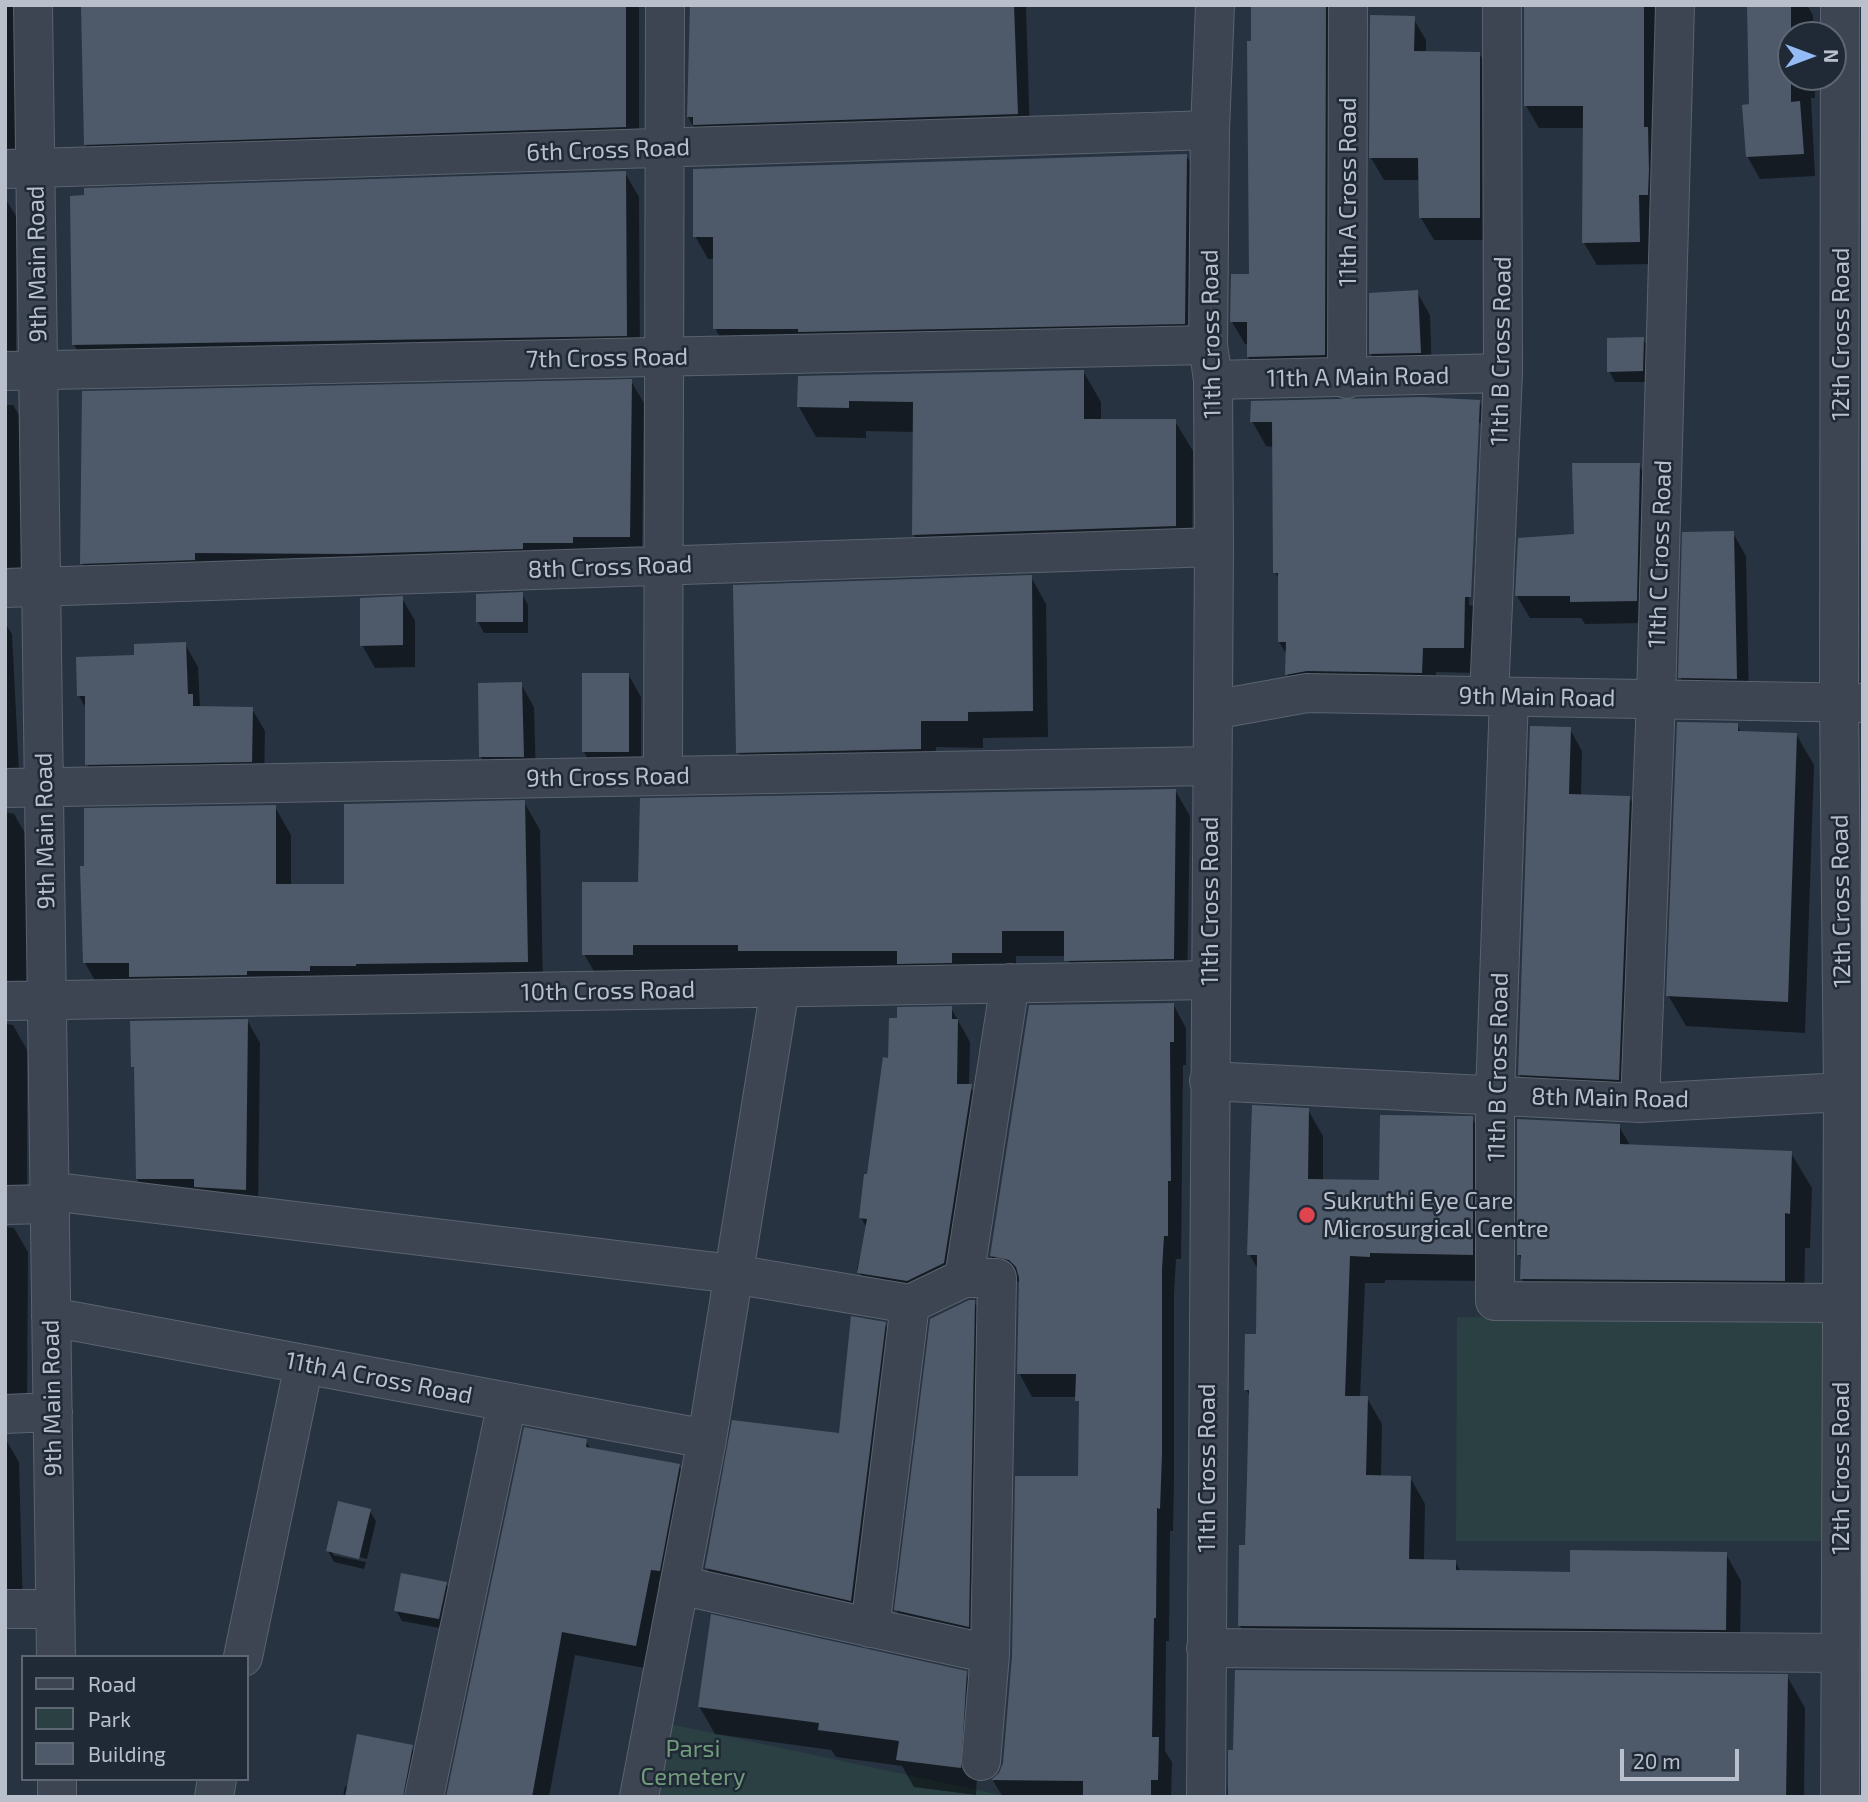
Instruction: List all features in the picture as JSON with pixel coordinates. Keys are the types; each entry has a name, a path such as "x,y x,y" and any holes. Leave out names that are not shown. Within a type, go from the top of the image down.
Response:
{"street":[{"name":"9th Main Road","path":"33,5 20,169 23,587 44,787 56,1655"},
{"path":"663,776 665,5"},
{"name":"11th Cross Road","path":"1206,1797 1214,547 1210,130 1215,5"},
{"name":"11th A Cross Road","path":"1347,379 1348,5"},
{"name":"11th B Cross Road","path":"1502,5 1503,373 1495,1301 1842,1303"},
{"name":"11th C Cross Road","path":"1640,1102 1656,699 1675,5"},
{"name":"12th Cross Road","path":"1840,5 1853,67 1851,703 1843,1091 1842,1303 1852,1482 1840,1653 1850,1727 1840,1797"},
{"name":"6th Cross Road","path":"20,169 1210,130"},
{"name":"7th Cross Road","path":"22,370 665,356 1211,362"},
{"name":"11th A Main Road","path":"1211,362 1347,379 1503,373"},
{"name":"8th Cross Road","path":"23,587 1214,547"},
{"name":"9th Main Road","path":"1213,710 1307,693 1851,703"},
{"name":"9th Cross Road","path":"5,788 1211,766"},
{"name":"10th Cross Road","path":"5,1001 1210,980"},
{"path":"964,1278 1010,983"},
{"path":"639,1797 707,1439 780,988"},
{"name":"8th Main Road","path":"1209,1081 1640,1102 1843,1091"},
{"path":"5,1205 50,1198 733,1274 910,1304 964,1278 997,1278 990,1654 981,1761"},
{"path":"870,1628 910,1304"},
{"name":"11th A Cross Road","path":"51,1317 707,1439"},
{"path":"243,1655 304,1364"},
{"path":"424,1797 508,1402"},
{"path":"5,1414 52,1412"},
{"path":"679,1585 990,1654"},
{"path":"5,1609 55,1609"},
{"path":"1206,1648 1840,1653"}],"green space":[{"path":"1457,1317 1829,1319 1828,1541 1456,1541"},
{"name":"Parsi Cemetery","path":"665,1723 1010,1797 651,1797"}],"building":[{"path":"81,5 626,5 626,127 84,145"},
{"path":"690,5 1014,5 1018,114 693,125 693,117 687,117"},
{"path":"1251,5 1326,5 1325,355 1247,357 1247,322 1230,322 1231,274 1249,274 1247,41 1251,41"},
{"path":"1524,5 1644,5 1644,127 1648,127 1649,170 1648,195 1639,195 1640,242 1582,243 1583,106 1524,106"},
{"path":"1747,5 1791,5 1791,21 1777,21 1777,91 1791,91 1791,102 1800,101 1804,154 1746,157 1742,105 1749,104"},
{"path":"1370,15 1415,16 1414,51 1480,52 1480,218 1419,218 1418,158 1369,158"},
{"path":"1187,154 1185,324 798,332 798,329 713,329 713,237 693,237 693,169"},
{"path":"626,171 627,336 72,345 70,196 84,195 84,188"},
{"path":"1418,290 1421,353 1369,354 1369,293"},
{"path":"1644,337 1643,371 1607,372 1607,338"},
{"path":"1084,370 1084,419 1176,419 1176,526 912,535 913,402 849,401 849,408 797,407 798,376"},
{"path":"632,379 630,537 573,537 573,543 523,543 523,549 349,554 195,553 195,560 80,564 82,391"},
{"path":"1422,397 1480,400 1471,597 1465,597 1464,648 1423,648 1422,673 1307,671 1285,675 1286,642 1278,642 1278,573 1273,573 1272,422 1250,422 1251,401"},
{"path":"1572,463 1640,463 1637,601 1570,602 1570,596 1515,596 1518,538 1574,534"},
{"path":"1734,531 1737,679 1678,678 1682,532"},
{"path":"1032,575 1033,711 968,712 968,721 921,721 921,749 736,753 733,585"},
{"path":"523,592 523,622 476,622 476,594"},
{"path":"403,596 403,645 360,646 360,598"},
{"path":"186,642 188,694 193,694 193,706 253,707 252,762 85,765 85,696 77,696 76,657 134,655 134,644"},
{"path":"582,673 629,673 629,752 582,752"},
{"path":"522,682 524,757 479,757 478,683"},
{"path":"1677,722 1738,723 1738,731 1797,733 1788,1002 1666,996"},
{"path":"1530,726 1571,727 1569,794 1630,796 1619,1080 1518,1075"},
{"path":"1176,789 1174,959 1064,961 1064,931 1002,931 1002,953 952,953 952,963 897,964 897,951 738,951 738,945 633,945 633,955 582,955 582,882 638,882 640,798"},
{"path":"525,800 528,962 356,964 310,966 310,971 247,971 247,975 129,977 129,963 83,963 80,866 84,866 84,808 276,805 276,884 344,884 344,804"},
{"path":"1174,1003 1174,1042 1170,1042 1171,1181 1168,1181 1168,1236 1164,1236 1162,1269 1162,1454 1160,1509 1157,1508 1154,1618 1152,1737 1159,1737 1158,1780 1151,1780 1151,1797 1083,1797 1083,1781 991,1780 999,1773 1003,1763 1012,1656 1015,1476 1078,1476 1079,1401 1075,1401 1076,1374 1017,1374 1019,1278 1016,1267 1009,1260 990,1256 1029,1005"},
{"path":"952,1006 952,1019 958,1019 957,1084 972,1084 944,1263 907,1281 857,1273 867,1219 859,1218 864,1174 867,1174 883,1057 888,1058 889,1018 897,1018 897,1007"},
{"path":"248,1019 246,1190 194,1187 194,1179 136,1179 134,1067 131,1067 130,1021"},
{"path":"1252,1105 1309,1108 1308,1179 1379,1180 1380,1115 1473,1116 1473,1255 1370,1253 1370,1257 1350,1256 1345,1396 1368,1396 1366,1475 1411,1476 1409,1559 1456,1560 1456,1570 1570,1572 1570,1550 1727,1552 1726,1630 1238,1626 1239,1545 1245,1545 1247,1478 1249,1390 1244,1390 1245,1334 1256,1334 1257,1255 1247,1255"},
{"path":"1517,1119 1620,1124 1620,1144 1792,1151 1790,1214 1785,1213 1785,1281 1520,1279 1521,1255 1517,1255"},
{"path":"969,1300 975,1300 969,1627 894,1610 930,1319"},
{"path":"851,1316 886,1322 851,1601 705,1568 732,1420 839,1433"},
{"path":"524,1427 587,1439 586,1447 680,1464 660,1571 651,1570 636,1646 562,1632 532,1797 446,1797"},
{"path":"338,1501 371,1509 359,1559 326,1551"},
{"path":"401,1573 447,1582 439,1619 394,1611"},
{"path":"711,1614 967,1671 961,1768 896,1760 899,1741 818,1730 819,1723 698,1707"},
{"path":"1235,1670 1788,1674 1786,1797 1228,1797 1228,1750 1233,1750"},
{"path":"357,1734 413,1745 403,1797 345,1797"}],"place":[{"name":"Sukruthi Eye Care Microsurgical Centre","path":"1307,1215"}]}
